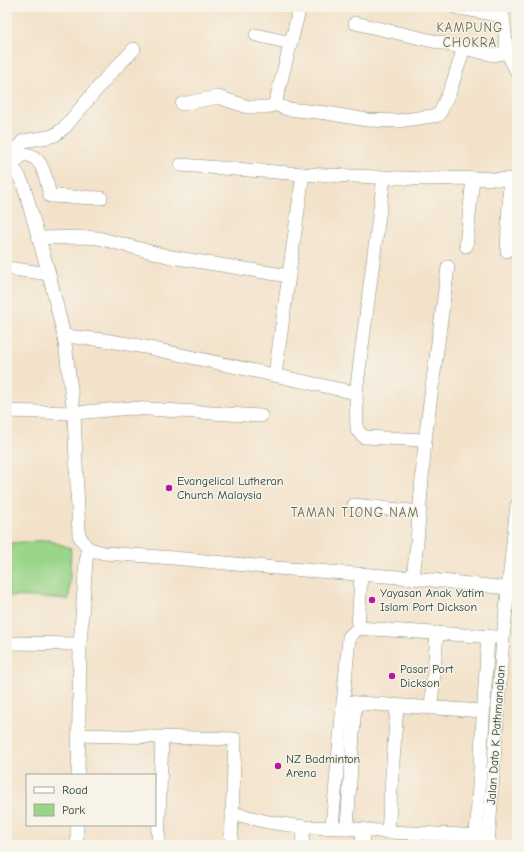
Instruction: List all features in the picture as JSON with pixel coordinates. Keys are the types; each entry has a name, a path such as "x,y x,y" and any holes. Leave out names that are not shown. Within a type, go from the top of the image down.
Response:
{"street":[{"path":"182,104 218,97 248,107 269,107 275,104 300,7"},
{"path":"455,7 503,16 507,52 517,72"},
{"path":"355,23 494,55 507,52"},
{"path":"256,35 291,43"},
{"path":"275,104 286,109 327,113 367,120 398,121 439,115 451,88 464,48"},
{"path":"9,163 19,143 55,135 65,127 107,77 134,49"},
{"path":"9,163 22,154 28,154 42,165 50,196 101,198"},
{"path":"9,163 19,175 24,187 49,274 64,336 74,413 80,535 85,545 90,549 104,553 412,578 508,588"},
{"path":"181,165 303,174 426,179 473,178 513,180 507,251"},
{"path":"275,375 303,174"},
{"path":"384,177 356,393 357,430 364,437 425,440"},
{"path":"466,246 473,178"},
{"path":"38,238 98,238 171,257 289,276"},
{"path":"412,578 425,440 448,267"},
{"path":"7,268 49,274"},
{"path":"64,336 104,340 145,347 356,393"},
{"path":"7,411 74,413 131,408 261,416"},
{"path":"354,505 419,512"},
{"name":"Jalan Dato K Pathmanaban","path":"484,839 517,505"},
{"path":"78,774 80,644 86,561 90,549"},
{"path":"347,828 349,637 358,628 362,575"},
{"path":"358,628 503,638"},
{"path":"431,708 436,633"},
{"path":"232,813 268,822 304,827 347,828 484,839 483,711 488,636"},
{"path":"7,643 80,644"},
{"path":"349,703 483,711"},
{"path":"332,827 349,703"},
{"path":"388,832 397,706"},
{"path":"79,735 234,739 231,845"},
{"path":"158,845 162,738"},
{"path":"77,826 77,845"},
{"path":"302,845 304,827"},
{"path":"362,845 363,830"}],"green space":[{"path":"48,540 71,548 69,599 8,596 10,543"}],"place":[{"name":"Evangelical Lutheran Church Malaysia","path":"169,488"},
{"name":"Yayasan Anak Yatim Islam Port Dickson","path":"372,600"},
{"name":"Pasar Port Dickson","path":"392,676"},
{"name":"NZ Badminton Arena","path":"278,766"}],"district":[{"name":"KAMPUNG CHOKRA","path":"470,34"},
{"name":"TAMAN TIONG NAM","path":"355,512"}]}
